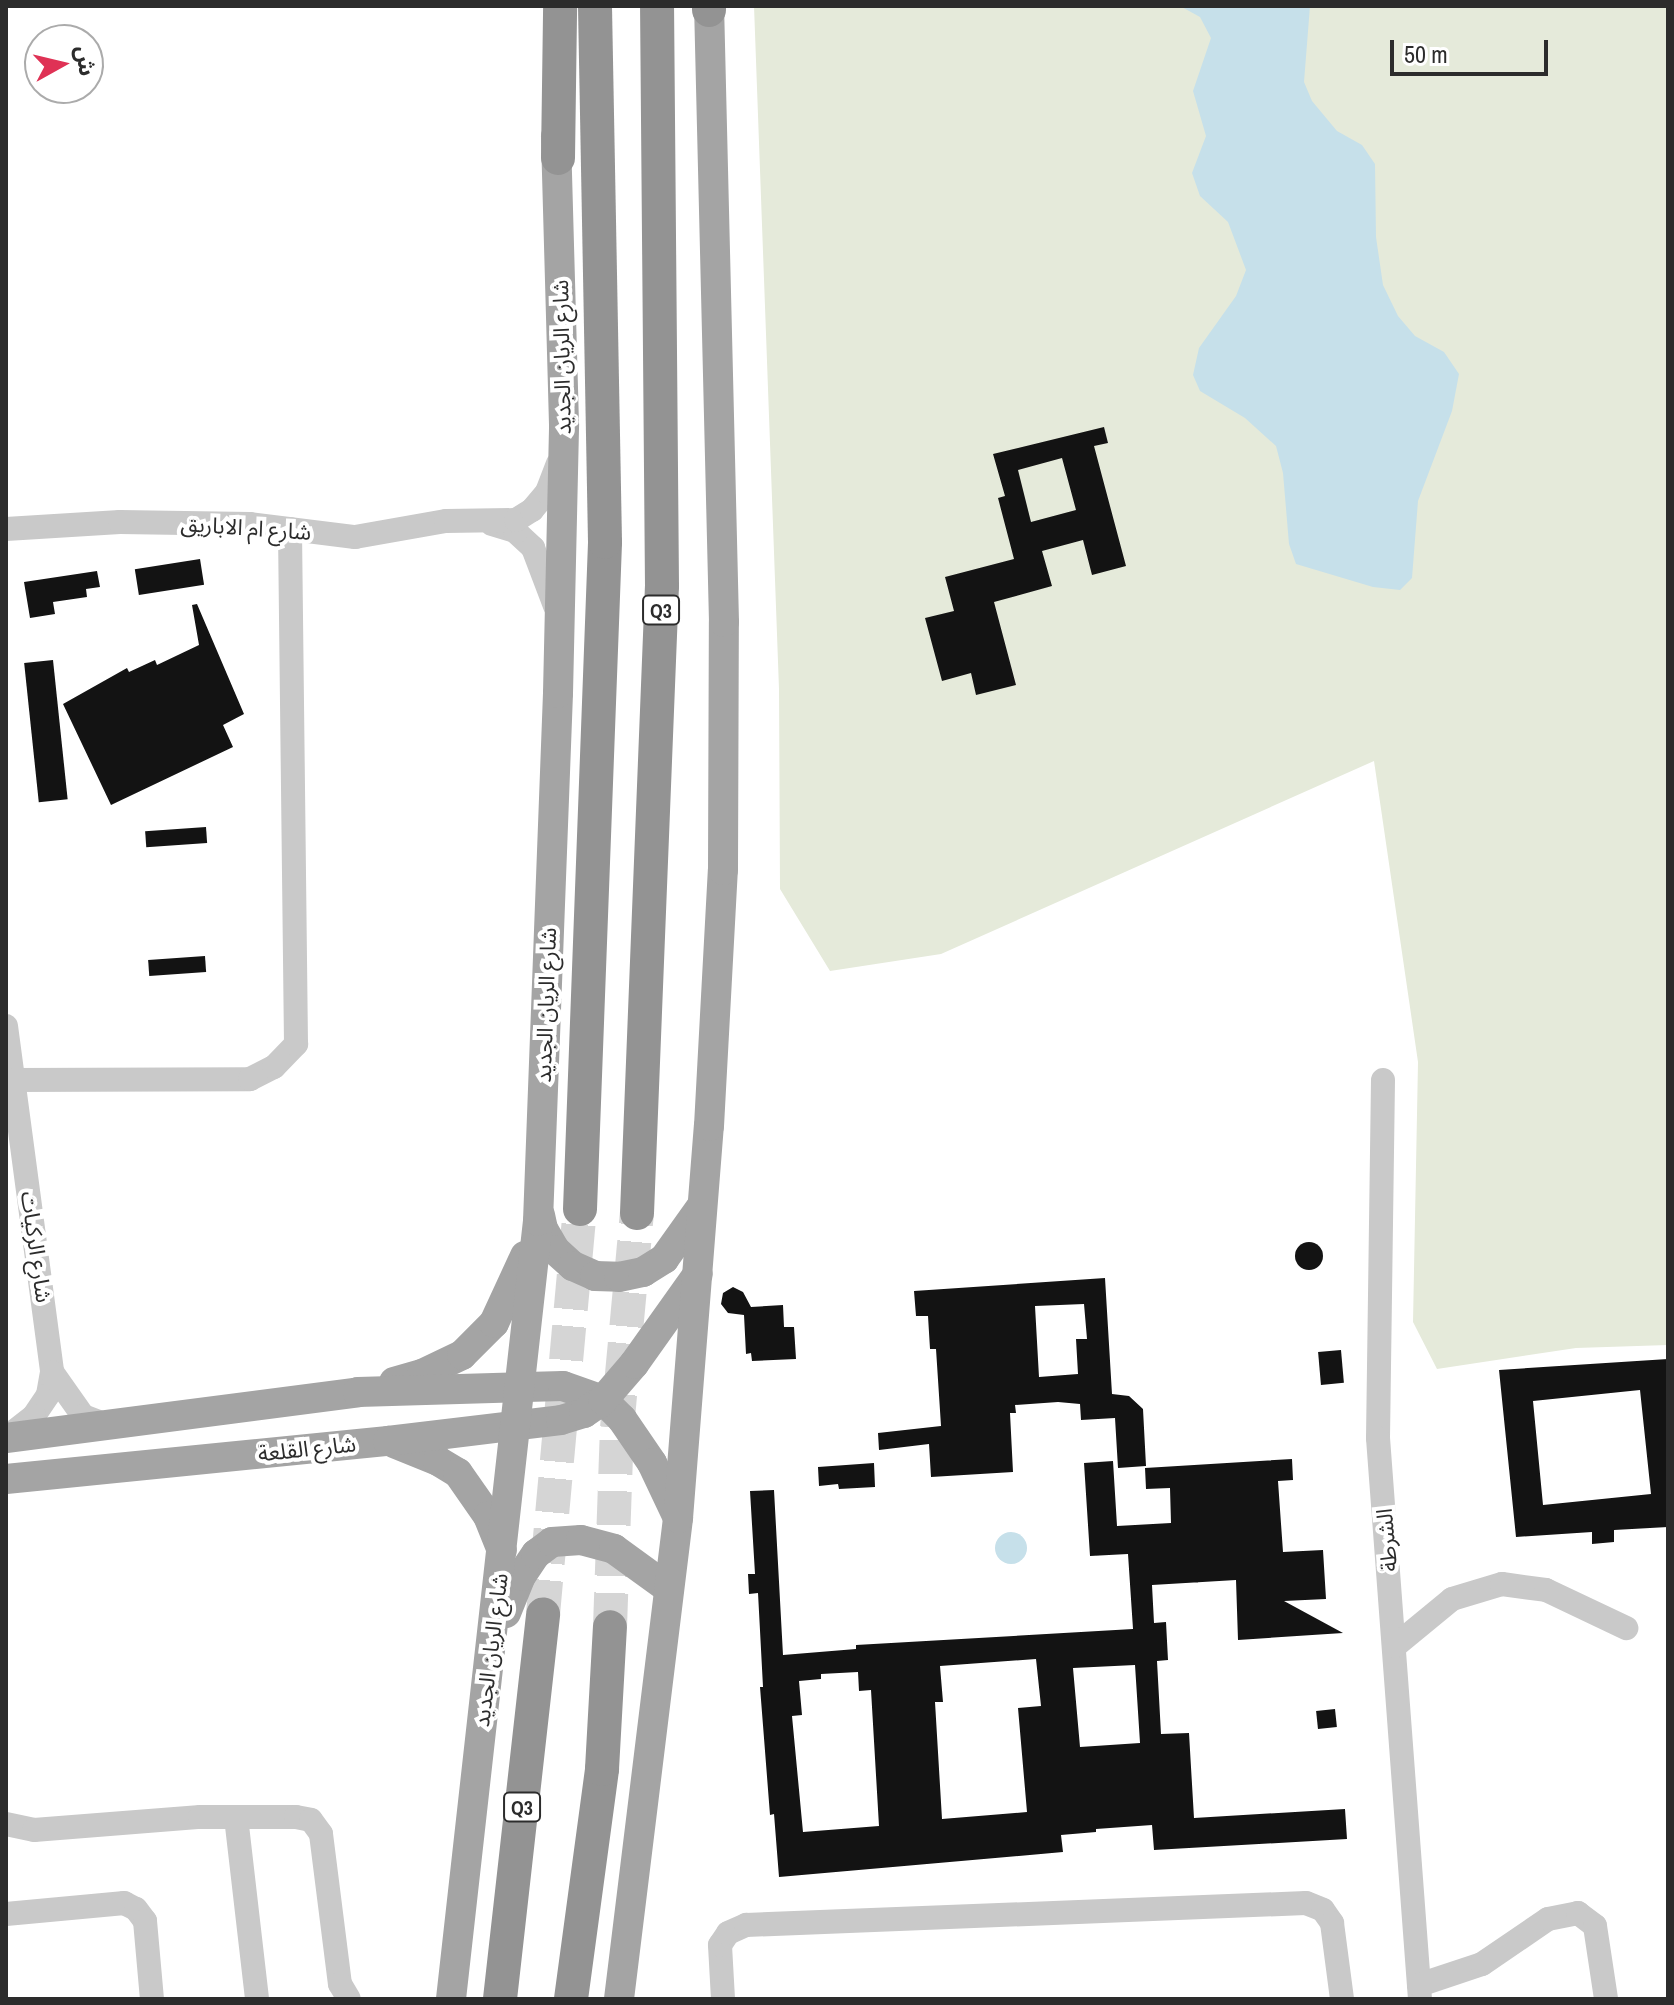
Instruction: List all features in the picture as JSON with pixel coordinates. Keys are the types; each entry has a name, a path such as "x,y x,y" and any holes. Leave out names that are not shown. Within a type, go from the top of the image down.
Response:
{"highway":[{"path":"558,158 560,6"},
{"name":"شارع الريان الجديد","path":"580,1209 605,542 595,6"},
{"name":"Q3","path":"637,1213 662,586 657,6"},
{"name":"Q3","path":"500,1999 543,1614"},
{"path":"571,1999 602,1769 610,1627"}],"main road":[{"name":"شارع الريان الجديد","path":"447,1992 503,1551 538,1213 560,622 563,452 558,158 545,6"},
{"path":"619,1999 678,1518 699,1273 723,870 724,622 709,7"},
{"path":"538,1213 543,1229 564,1258 595,1276 619,1277 643,1272 664,1259 701,1206"},
{"path":"358,1392 422,1374 462,1355 494,1323 512,1289 538,1213"},
{"name":"شارع القلعة","path":"6,1479 388,1441 515,1426 584,1413 603,1400 634,1364 699,1273"},
{"path":"6,1438 358,1392 563,1386 603,1400 639,1440 678,1518"},
{"path":"388,1441 438,1461 458,1473 488,1516 503,1551"},
{"path":"491,1652 521,1576 536,1554 552,1542 581,1540 614,1549 669,1589"}],"street":[{"name":"شارع ام الاباريق","path":"6,529 120,522 250,524 355,537 446,521 516,520 532,510 547,492 563,452"},
{"name":"شارع ام الاباريق","path":"486,522 515,531 533,548 560,622"},
{"path":"13,1080 250,1079 274,1067 296,1044 290,529"},
{"name":"شارع الركيات","path":"6,1026 52,1372 48,1395 34,1416 6,1438"},
{"name":"الشرطة","path":"1383,1080 1378,1438 1419,1992"},
{"name":"شارع الركيات","path":"52,1372 83,1416 109,1426"},
{"path":"1395,1646 1452,1599 1469,1591 1502,1584 1546,1590 1626,1628"},
{"path":"6,1824 34,1830 236,1817 311,1820 321,1834 340,1984 349,1999"},
{"path":"236,1817 257,1999"},
{"path":"6,1914 124,1903 136,1909 145,1921 152,1999"},
{"path":"723,1999 720,1945 728,1933 746,1925 1306,1903 1323,1910 1332,1923 1339,1994"},
{"path":"1419,1992 1482,1964 1548,1919 1578,1913 1595,1926 1606,1999"}],"green space":[{"path":"754,6 1668,6 1668,1345 1576,1348 1437,1369 1413,1322 1418,1062 1374,761 941,954 830,971 780,889 779,689"}],"water":[{"path":"1180,6 1310,6 1304,82 1312,101 1337,131 1362,145 1375,164 1376,237 1383,285 1398,316 1415,336 1444,352 1459,374 1452,411 1418,501 1412,578 1400,590 1373,587 1296,564 1289,544 1283,473 1276,446 1245,418 1200,391 1193,375 1199,348 1236,296 1246,270 1228,222 1200,196 1192,173 1206,136 1193,91 1211,38 1200,17"},
{"path":"1011,1532 1023,1536 1027,1548 1023,1560 1011,1564 999,1560 995,1548 999,1536"}],"building":[{"path":"1104,427 1108,443 1094,446 1126,566 1092,575 1083,540 1042,551 1052,586 994,602 1016,685 976,695 971,673 942,681 925,618 954,611 945,577 1014,559 998,498 1005,496 993,454","holes":["1062,458 1076,510 1031,522 1018,470"]},
{"path":"200,559 204,585 139,595 135,569"},
{"path":"97,571 100,587 86,589 87,597 53,602 55,614 30,618 24,582"},
{"path":"197,604 244,714 223,725 233,747 111,805 63,704 127,668 129,672 155,660 157,665 199,645 192,605"},
{"path":"53,660 68,799 39,802 24,663"},
{"path":"206,827 207,843 146,847 145,831"},
{"path":"205,956 206,972 149,976 148,960"},
{"path":"1309,1242 1319,1246 1323,1256 1319,1266 1309,1270 1299,1266 1295,1256 1299,1246"},
{"path":"1105,1278 1112,1394 1129,1396 1143,1409 1146,1466 1118,1468 1115,1418 1081,1420 1080,1404 1058,1402 1015,1405 1016,1413 1010,1413 1013,1472 931,1477 929,1444 879,1450 878,1433 941,1426 936,1349 930,1349 928,1316 916,1316 914,1291","holes":["1084,1304 1087,1339 1076,1339 1078,1374 1039,1377 1035,1306"]},
{"path":"733,1287 743,1292 751,1307 783,1305 784,1327 794,1327 796,1359 752,1361 751,1353 746,1354 744,1315 728,1313 721,1304 723,1293"},
{"path":"1341,1350 1344,1383 1321,1385 1318,1352"},
{"path":"1668,1359 1668,1527 1614,1530 1614,1542 1592,1544 1592,1532 1516,1537 1499,1370","holes":["1640,1390 1651,1494 1543,1505 1533,1401"]},
{"path":"1292,1459 1293,1480 1278,1481 1283,1552 1323,1550 1326,1599 1284,1601 1343,1633 1238,1640 1236,1580 1152,1585 1154,1623 1166,1622 1168,1660 1157,1661 1161,1734 1189,1733 1194,1818 1345,1809 1347,1839 1154,1850 1152,1825 1061,1835 1063,1852 779,1877 774,1814 770,1815 760,1687 763,1687 758,1593 749,1594 748,1574 755,1574 750,1491 774,1490 783,1655 856,1649 856,1645 1133,1629 1128,1554 1090,1556 1084,1463 1113,1461 1117,1526 1171,1523 1170,1488 1146,1489 1145,1468","holes":["1036,1659 1041,1706 1018,1708 1027,1812 942,1819 935,1702 943,1702 940,1666","1135,1665 1140,1743 1080,1747 1073,1668","858,1672 859,1691 871,1690 879,1826 803,1832 792,1716 802,1715 799,1681 821,1679 821,1674"]},
{"path":"874,1463 875,1487 839,1489 838,1484 819,1486 818,1467"},
{"path":"1335,1709 1337,1727 1318,1729 1316,1711"}],"tunnel":[{"path":"543,1614 580,1209"},
{"path":"610,1627 617,1428 637,1213"}]}
